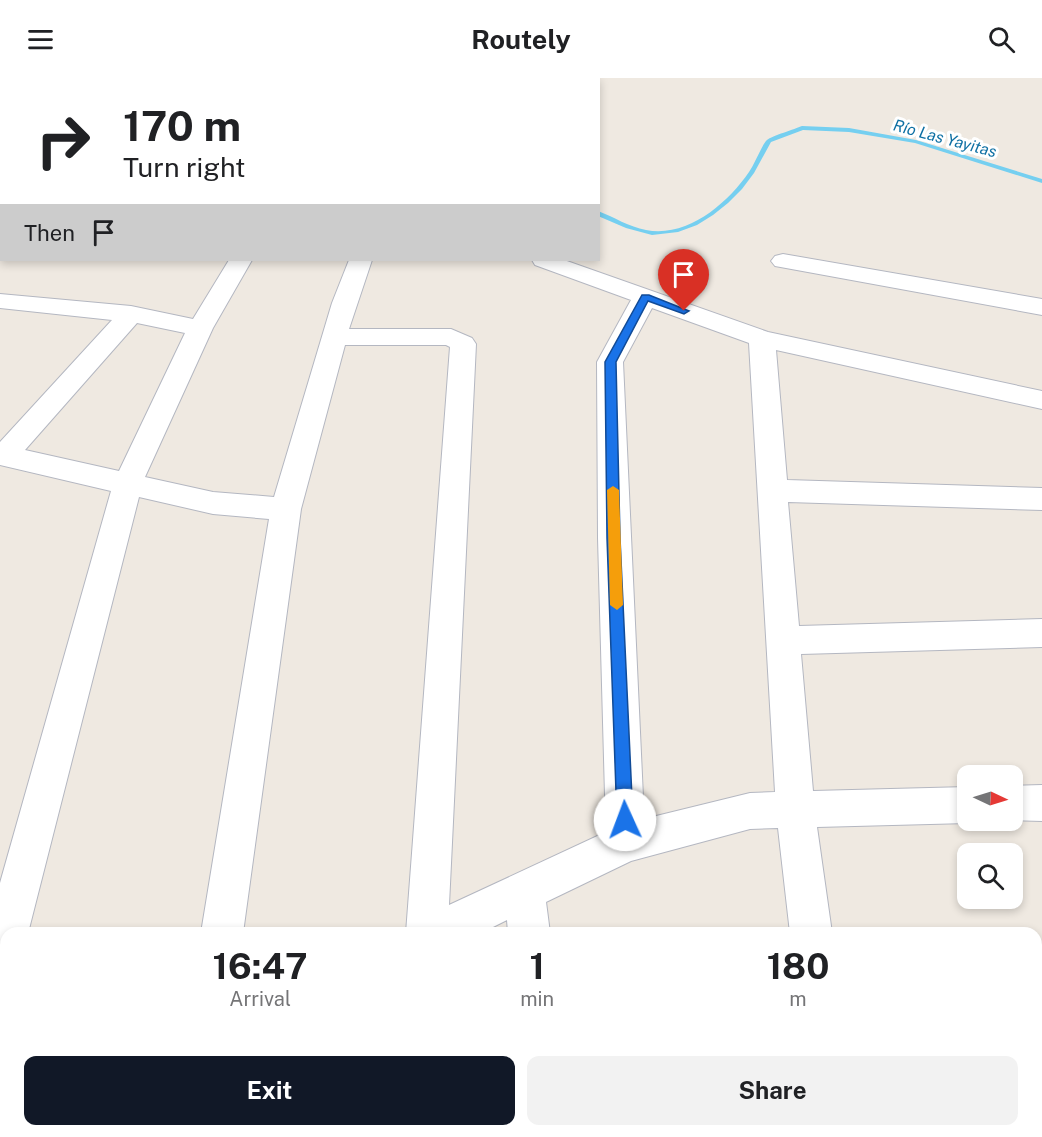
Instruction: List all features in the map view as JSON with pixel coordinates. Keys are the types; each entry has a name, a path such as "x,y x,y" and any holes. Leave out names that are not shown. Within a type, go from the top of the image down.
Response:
{"street":[{"path":"7,924 127,485 200,328 239,261"},
{"path":"223,927 286,509 334,337 360,261"},
{"path":"546,261 762,339 1042,400"},
{"path":"783,261 1042,308"},
{"path":"626,843 614,538 610,362 645,297"},
{"path":"0,301 130,314 200,328"},
{"path":"130,314 2,456 213,503 286,509"},
{"path":"334,337 451,338 464,344 427,927"},
{"path":"762,339 795,811 810,927"},
{"path":"773,491 1042,499"},
{"path":"784,640 1042,633"},
{"path":"1023,804 1042,803"},
{"path":"448,927 626,843 750,812 957,805"},
{"path":"524,891 528,927"}],"waterway":[{"name":"Río Las Yayitas","path":"600,214 628,227 652,233 678,230 695,224 711,214 740,188 769,141 802,128 849,130 916,142 1042,181"}],"slow traffic":[{"path":"613,490 617,605"}],"route":[{"path":"625,820 610,362 645,297 684,311"}]}
